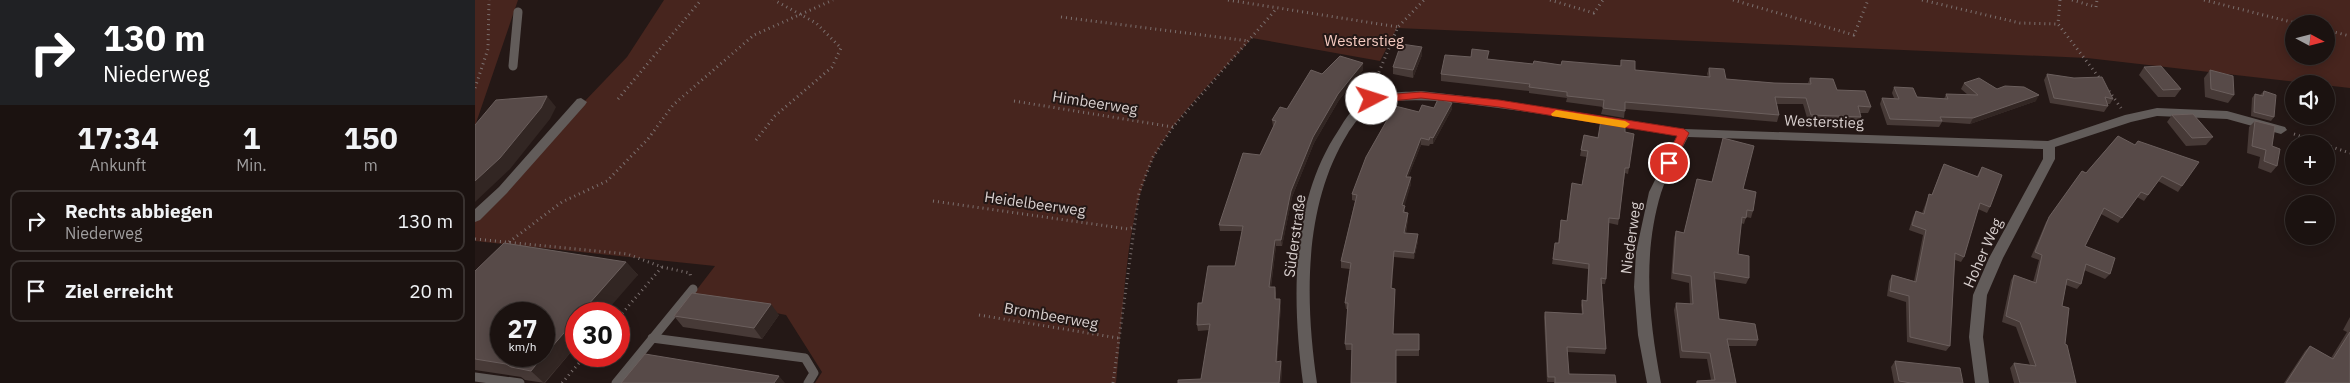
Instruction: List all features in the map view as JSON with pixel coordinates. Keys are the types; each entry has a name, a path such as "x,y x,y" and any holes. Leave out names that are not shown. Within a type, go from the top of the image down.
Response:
{"street":[{"name":"Westerstieg","path":"1368,102 1421,95 1499,104 1684,133 2049,145 2129,118 2157,112 2190,111 2227,115 2281,130"},
{"path":"475,217 503,190 581,102"},
{"name":"Süderstraße","path":"1310,383 1304,337 1304,265 1315,196 1333,149 1347,125 1368,102"},
{"name":"Niederweg","path":"1653,383 1645,335 1641,287 1643,252 1655,192 1684,133"},
{"name":"Hoher Weg","path":"1982,383 1976,337 1980,295 2000,250 2049,159 2049,145"}],"lane":[{"path":"513,66 518,12"},
{"path":"616,383 693,289"},
{"path":"652,338 805,358 814,373 808,383"},
{"path":"476,375 520,383"}],"path":[{"path":"475,88 485,61 489,36 486,19 489,0"},
{"path":"618,99 701,0"},
{"path":"756,140 775,116 832,67 841,48 816,23 774,0"},
{"path":"509,242 562,202 607,181 648,139 673,105 754,35 833,0"},
{"path":"1228,0 1398,27"},
{"path":"1368,102 1374,81 1398,27 1424,0"},
{"path":"1550,0 1593,13 1603,0"},
{"path":"1733,0 1854,35 1868,0"},
{"path":"1922,0 2020,24 2058,24"},
{"path":"2060,0 2058,24 2129,118"},
{"path":"2073,0 2096,7 2097,0"},
{"path":"2204,0 2285,20"},
{"path":"1113,383 1139,194 1153,157 1173,127 1277,8"},
{"path":"1061,17 1250,41"},
{"path":"2335,32 2350,36"},
{"name":"Himbeerweg","path":"1014,101 1173,127"},
{"path":"2281,130 2297,135"},
{"path":"2335,148 2350,153"},
{"name":"Heidelbeerweg","path":"933,201 1134,228"},
{"path":"475,239 627,254 662,267 690,273 693,289"},
{"path":"630,304 662,267"},
{"name":"Brombeerweg","path":"979,315 1118,338"},
{"path":"562,383 576,367"}],"green space":[{"path":"475,0 518,0 475,126"},
{"path":"664,0 2350,0 2350,88 2335,86 2335,75 2285,75 2285,81 2087,58 1397,28 1380,61 1252,38 1175,124 1155,155 1145,178 1131,235 1116,383 815,383 822,372 786,315 692,296 715,266 475,241 475,216 627,57"}],"building":[{"path":"1401,44 1422,47 1413,70 1393,67"},
{"path":"1472,49 1489,51 1487,59 1533,64 1534,61 1561,65 1562,61 1621,66 1621,60 1635,61 1635,70 1710,77 1709,68 1724,69 1726,79 1811,84 1810,78 1833,79 1837,90 1865,91 1871,107 1858,106 1861,117 1811,115 1806,98 1775,97 1779,115 1625,102 1625,111 1603,108 1604,100 1567,96 1567,92 1529,87 1530,84 1441,74 1445,55 1471,57"},
{"path":"1340,56 1363,63 1338,94 1313,137 1291,191 1281,240 1275,240 1269,287 1275,287 1275,299 1280,299 1276,362 1281,361 1279,383 1178,383 1178,380 1201,379 1210,324 1197,325 1198,303 1202,303 1208,266 1235,266 1243,226 1219,225 1243,153 1260,155 1276,121 1272,120 1280,107 1287,109 1311,70 1322,74"},
{"path":"2161,66 2181,89 2163,90 2144,67"},
{"path":"2210,70 2233,76 2234,95 2211,89"},
{"path":"2047,74 2074,78 2102,77 2113,99 2105,97 2108,106 2054,98"},
{"path":"1979,78 1997,89 2005,86 2024,87 2039,95 1973,118 1940,117 1942,121 1890,119 1882,98 1899,99 1894,87 1913,88 1917,97 1948,99 1946,94 1978,95 1964,83"},
{"path":"2264,91 2276,95 2274,117 2254,112 2255,94 2263,96"},
{"path":"547,96 541,108 500,158 475,181 475,125 496,100"},
{"path":"1438,99 1452,103 1433,138 1430,137 1429,140 1421,138 1406,177 1411,177 1402,205 1405,206 1403,212 1408,213 1404,233 1418,234 1414,253 1394,251 1391,288 1395,289 1393,334 1419,334 1419,350 1396,350 1396,383 1351,383 1352,344 1345,344 1348,303 1345,303 1351,263 1341,261 1357,195 1352,194 1366,157 1395,106 1419,112 1422,105 1434,108"},
{"path":"2193,114 2213,137 2192,138 2172,115"},
{"path":"1601,120 1625,124 1625,132 1634,134 1629,168 1625,168 1619,219 1609,218 1606,279 1601,278 1606,349 1567,347 1569,374 1615,375 1616,383 1555,383 1555,377 1548,377 1545,312 1583,314 1582,300 1587,301 1589,264 1553,259 1555,243 1559,243 1561,220 1567,221 1572,183 1582,185 1588,151 1581,150 1584,135 1598,138"},
{"path":"2255,121 2275,126 2272,146 2280,149 2277,166 2264,161 2266,150 2252,146"},
{"path":"2118,136 2135,145 2138,141 2199,162 2182,186 2162,176 2148,195 2141,192 2122,218 2104,208 2085,246 2115,258 2110,274 2086,264 2081,284 2067,279 2062,306 2069,308 2065,344 2067,345 2076,383 2020,383 2014,363 2036,366 2020,322 2006,316 2014,275 2036,283 2042,255 2035,252 2049,217 2082,171 2086,173"},
{"path":"1723,138 1754,146 1743,189 1756,192 1753,211 1747,210 1746,218 1742,217 1738,254 1749,256 1749,278 1714,272 1719,319 1755,324 1758,340 1727,339 1736,383 1697,383 1697,381 1715,380 1710,353 1682,351 1676,303 1693,304 1691,276 1673,273 1676,231 1684,233 1697,179 1712,182"},
{"path":"1944,164 1978,177 1982,167 2002,175 1990,207 1980,203 1964,257 1955,253 1950,346 1910,337 1909,296 1890,291 1892,275 1916,282 1926,230 1912,225 1916,211 1924,214 1929,194 1932,195"},
{"path":"504,243 626,262 591,302 565,302 565,332 555,343 555,302 490,302 490,361 475,359 475,271"},
{"path":"692,293 771,304 754,328 674,316"},
{"path":"2350,332 2350,383 2286,383 2310,346 2333,359"},
{"path":"645,354 779,376 774,383 621,383"},
{"path":"1895,361 1960,368 1963,383 1911,383 1899,381"},
{"path":"511,367 534,367 531,371"}],"slow traffic":[{"path":"1556,114 1625,124"}],"route":[{"path":"1372,99 1421,95 1440,97 1499,104 1684,133 1669,163"}]}
